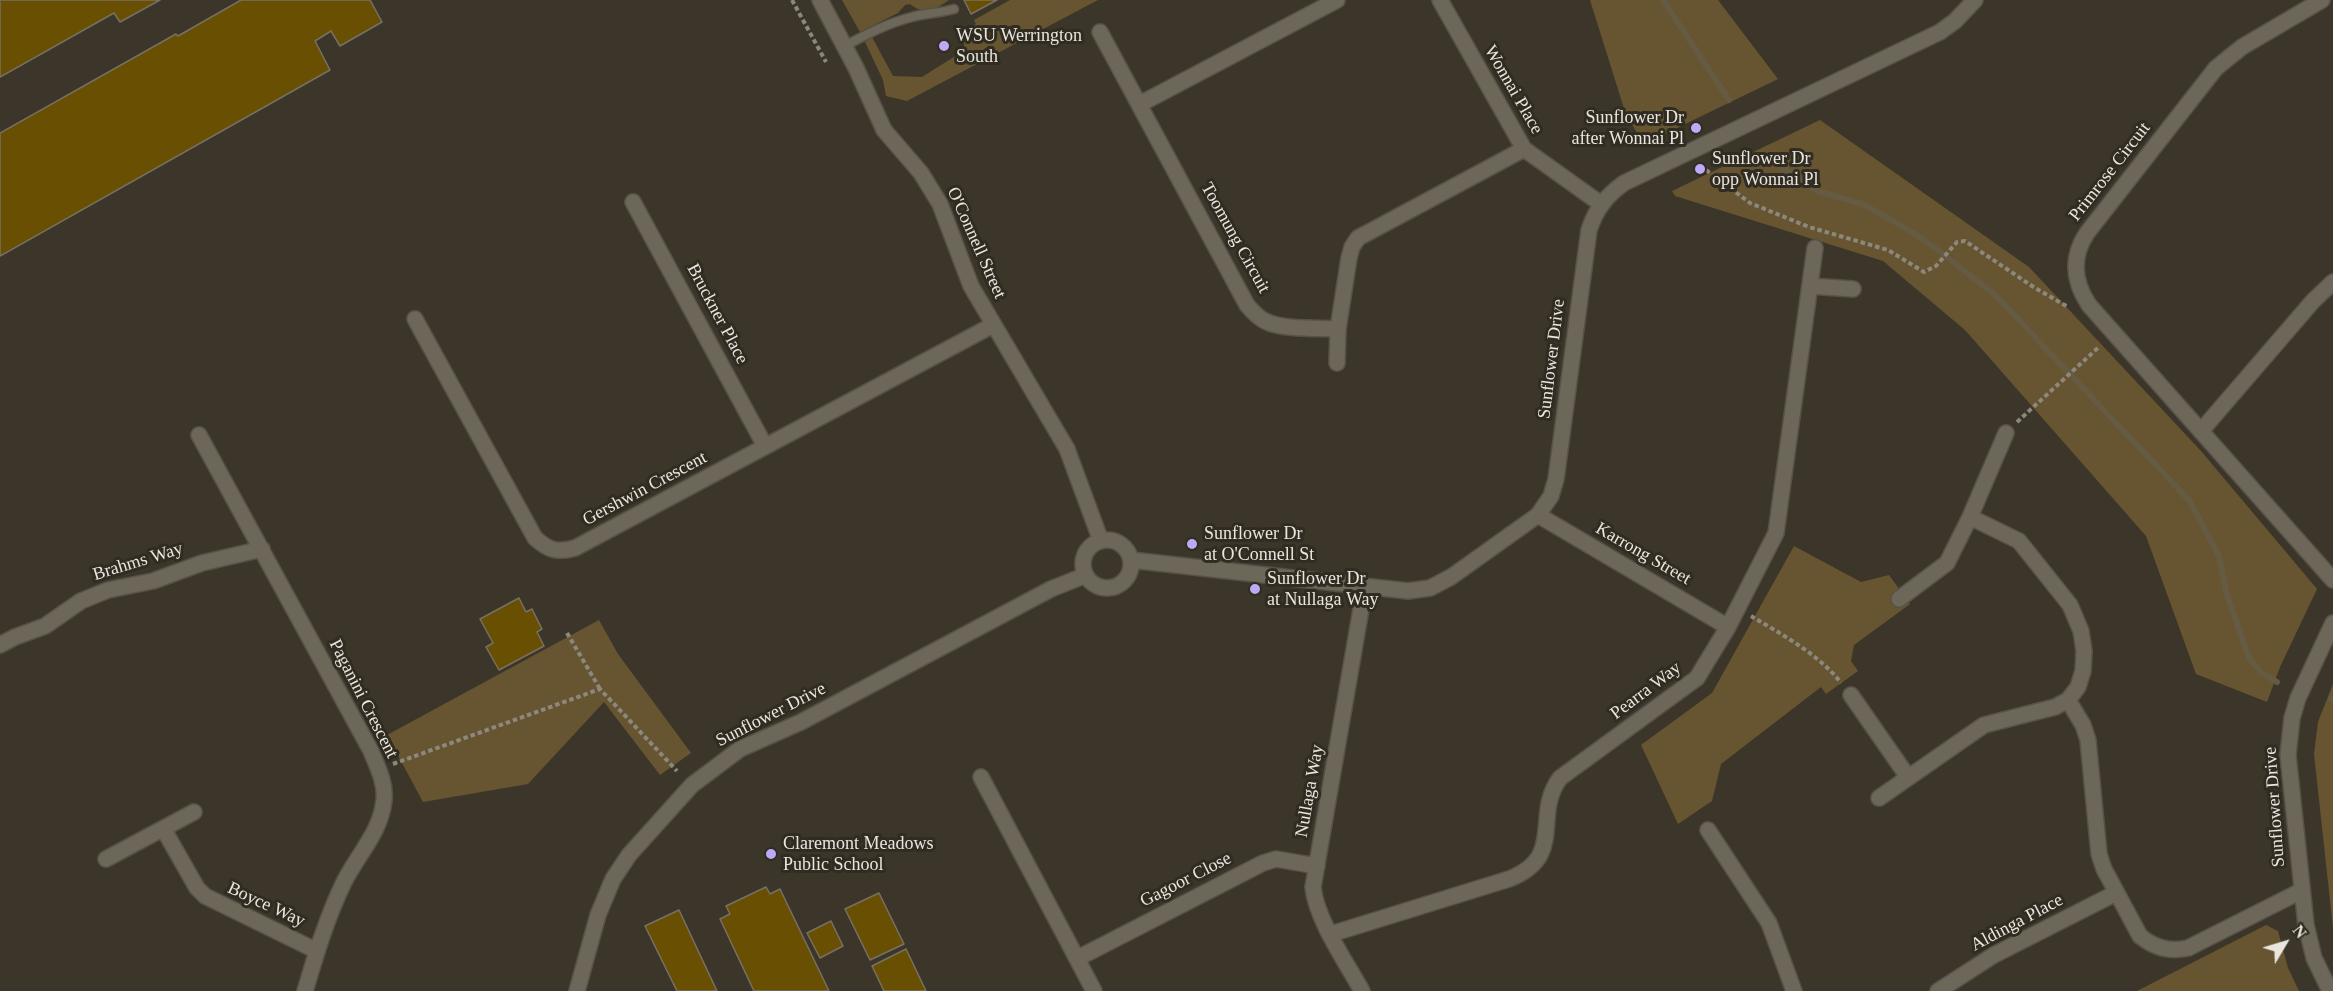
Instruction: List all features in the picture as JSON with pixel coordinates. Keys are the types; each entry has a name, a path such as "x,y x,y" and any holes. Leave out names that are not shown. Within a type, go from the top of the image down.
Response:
{"street":[{"name":"O'Connell Street","path":"820,0 845,46 884,130 921,173 940,204 962,266 993,325 1066,449 1101,540"},
{"path":"1140,104 1337,0"},
{"name":"Wonnai Place","path":"1440,0 1524,149 1601,204"},
{"name":"Sunflower Drive","path":"1131,560 1408,591 1430,588 1451,577 1538,514 1551,496 1556,479 1589,230 1594,214 1611,192 1624,183 1940,32 1955,21 1975,0"},
{"name":"Primrose Circuit","path":"2322,0 2234,52 2216,68 2087,233 2076,255 2077,284 2089,305 2333,580"},
{"name":"Toomung Circuit","path":"1101,32 1252,310 1266,322 1280,326 1338,329"},
{"path":"1337,363 1338,329 1349,258 1358,238 1524,149"},
{"name":"Bruckner Place","path":"633,202 765,446"},
{"name":"Pearra Way","path":"1331,934 1509,879 1533,867 1544,845 1552,789 1560,778 1692,682 1704,667 1728,627 1776,533 1815,248"},
{"path":"2201,431 2313,301 2333,282"},
{"path":"1810,286 1853,289"},
{"name":"Gershwin Crescent","path":"415,319 534,538 552,550 560,552 575,548 993,325"},
{"path":"1899,599 1947,563 1970,518 2006,433"},
{"name":"Paganini Crescent","path":"199,435 378,769 384,798 382,811 370,841 345,879 317,951 305,991"},
{"name":"Karrong Street","path":"1538,514 1728,627"},
{"path":"1879,798 1984,725 2001,719 2041,712 2068,700 2078,687 2084,662 2081,631 2070,605 2019,541 1970,518"},
{"path":"1101,540 1117,542 1123,546 1131,560 1129,574 1125,580 1112,587 1097,585 1086,576 1084,569 1085,554 1094,543 1101,540"},
{"name":"Brahms Way","path":"0,645 45,626 81,602 108,590 153,581 202,563 262,549"},
{"name":"Sunflower Drive","path":"577,991 598,915 613,879 629,855 692,785 740,749 801,723 1051,589 1086,576"},
{"name":"Nullaga Way","path":"1362,991 1314,900 1313,887 1365,586"},
{"name":"Sunflower Drive","path":"2330,991 2309,942 2289,780 2289,735 2298,698 2333,623"},
{"path":"1851,695 1908,777"},
{"path":"2068,700 2086,732 2099,854 2116,893 2140,936 2149,943 2169,951 2188,948 2301,891"},
{"path":"981,777 1094,991"},
{"path":"106,858 164,830 194,812"},
{"name":"Boyce Way","path":"164,830 197,888 205,896 317,951"},
{"path":"1708,830 1768,923 1794,991"},
{"name":"Gagoor Close","path":"1077,958 1263,863 1276,859 1317,866"},
{"name":"Aldinga Place","path":"1938,991 1994,955 2116,893"}],"lane":[{"path":"845,46 887,24 954,9"}],"path":[{"path":"792,0 826,62"},
{"path":"1706,170 1750,204 1809,227 1888,250 1924,272 1936,266 1957,242 1965,241 2035,288 2068,307"},
{"path":"2006,433 2100,346"},
{"path":"1738,608 1793,642 1835,675 1851,695"},
{"path":"567,633 600,689 677,771"},
{"path":"378,769 600,689"}],"shaded area":[{"path":"842,0 949,0 939,7 925,11 910,4 905,5 898,13 860,32"},
{"path":"1010,0 1098,0 907,101 886,96 883,80 865,42 872,37 893,76 922,77 964,49 964,43 958,33 976,24 974,20"},
{"path":"1590,0 1718,0 1778,79 1644,144 1626,115"},
{"path":"1820,120 2029,267 2201,451 2317,589 2280,667 2267,702 2196,674 2146,536 1965,330 1883,261 1675,196 1672,191"},
{"path":"1794,546 1861,582 1889,575 1910,604 1854,645 1851,661 1858,671 1826,694 1821,687 1721,764 1712,801 1678,824 1641,745 1712,693"},
{"path":"599,620 618,654 691,753 660,775 604,702 528,784 423,802 387,735"},
{"path":"2333,684 2333,928 2314,754 2318,722"},
{"path":"2266,925 2278,931 2288,968 2299,991 2137,991"}],"building":[{"path":"0,0 160,0 120,22 114,13 0,77"},
{"path":"241,0 370,0 382,22 340,46 331,31 315,41 330,70 0,256 0,133"},
{"path":"964,0 997,0 971,14"},
{"path":"519,598 526,612 532,609 542,629 537,632 544,646 499,670 486,647 493,643 480,619"},
{"path":"766,887 770,894 780,889 829,991 754,991 720,919 730,914 726,906"},
{"path":"879,893 904,944 870,960 845,909"},
{"path":"679,910 717,991 677,991 645,926"},
{"path":"831,921 843,946 820,958 807,933"},
{"path":"906,949 926,991 884,991 872,966"}],"waterway":[{"path":"1663,0 1729,100"},
{"path":"1762,154 1817,191 1863,204 1907,229 1934,247 1996,296 2189,500 2219,556 2227,595 2249,658 2262,673 2277,682"}],"place":[{"name":"WSU Werrington South","path":"944,46"},
{"name":"Sunflower Dr after Wonnai Pl","path":"1696,128"},
{"name":"Sunflower Dr opp Wonnai Pl","path":"1700,169"},
{"name":"Sunflower Dr at O'Connell St","path":"1192,544"},
{"name":"Sunflower Dr at Nullaga Way","path":"1255,589"},
{"name":"Claremont Meadows Public School","path":"771,854"}]}
